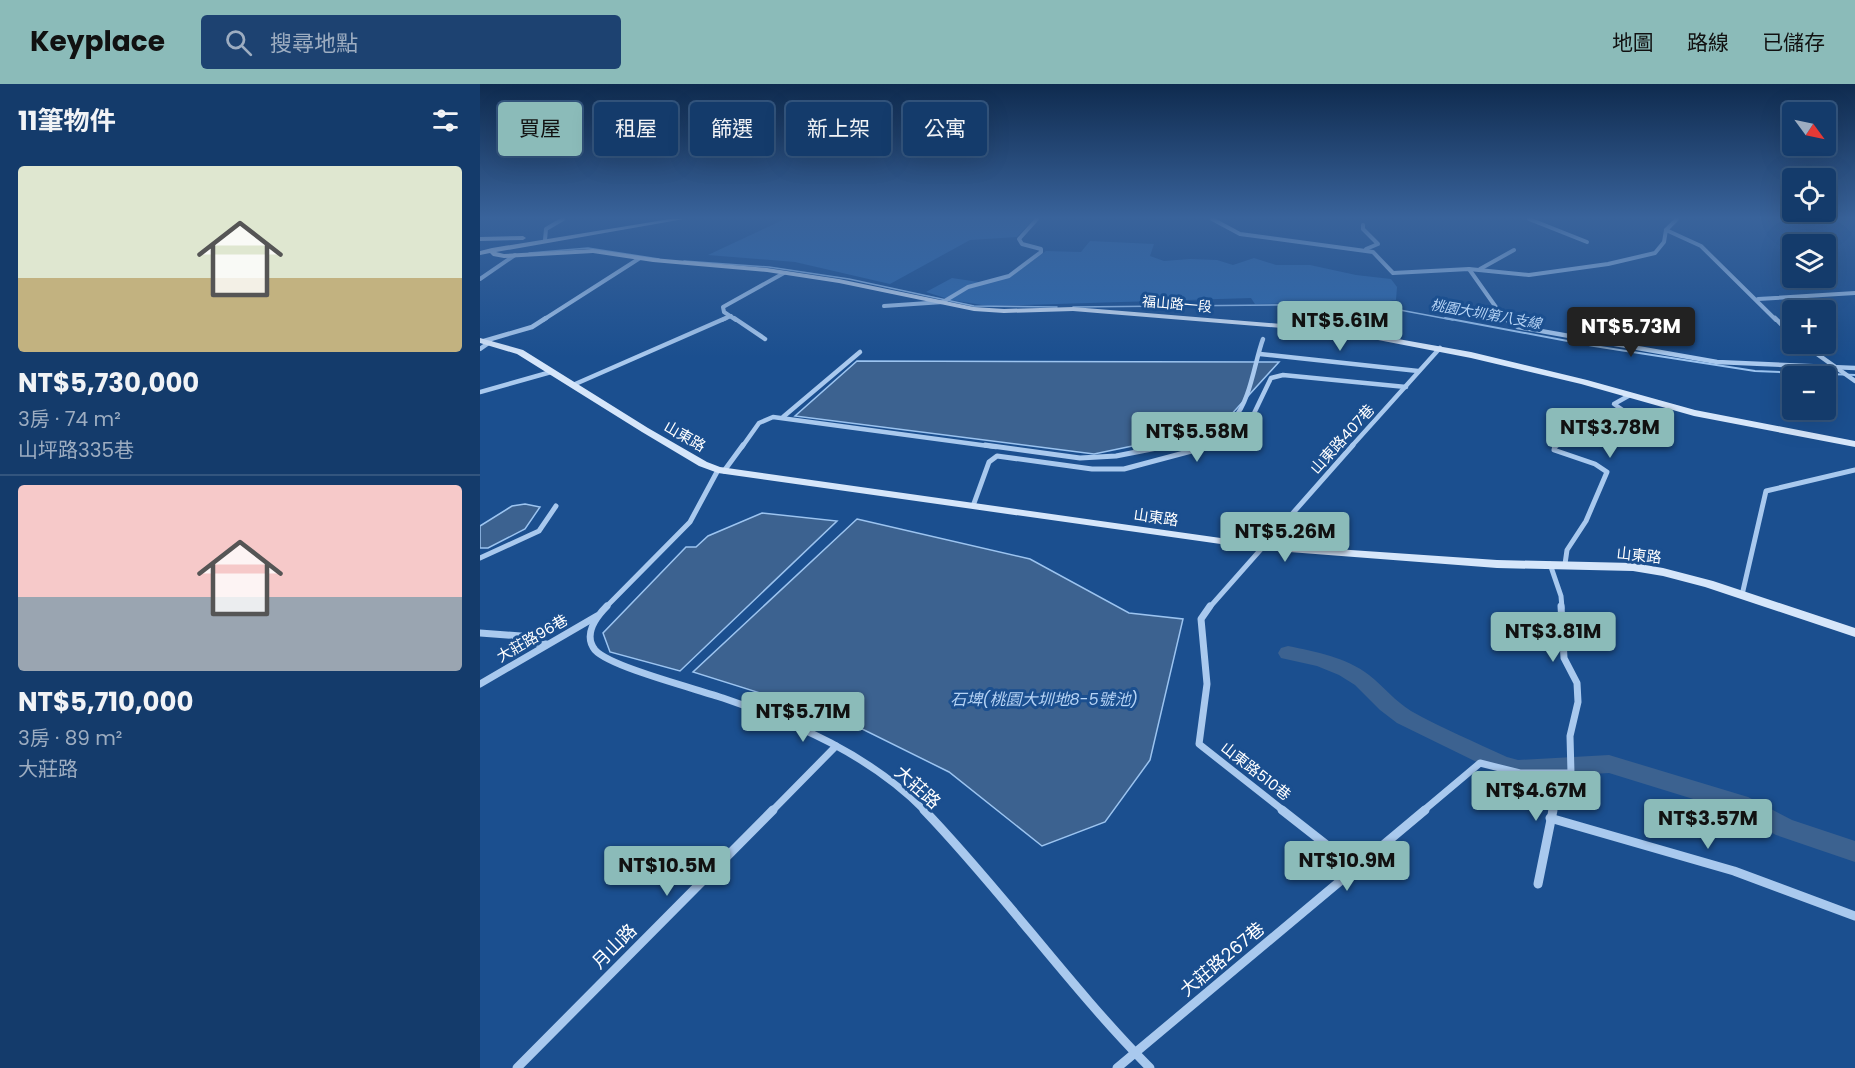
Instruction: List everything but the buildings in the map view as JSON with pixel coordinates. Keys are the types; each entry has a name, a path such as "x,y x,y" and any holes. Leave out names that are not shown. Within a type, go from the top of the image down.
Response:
{"street":[{"path":"480,279 501,265"},
{"path":"483,343 532,327 629,265"},
{"name":"福山路一段","path":"706,265 839,281 945,301 974,309 1004,311 1073,309 1342,331 1440,348 1630,394 1694,413 1855,444"},
{"path":"884,306 945,301 968,288 1009,276 1025,265"},
{"path":"1385,265 1393,273 1469,269 1512,275 1529,275 1601,265"},
{"path":"1479,270 1488,265"},
{"path":"1721,265 1782,324"},
{"path":"1469,269 1506,321 1518,327 1717,363 1804,366"},
{"path":"765,339 724,312 723,307 784,273"},
{"path":"1758,299 1855,293"},
{"path":"573,385 730,316"},
{"path":"597,616 690,522 701,496 759,423 767,419 783,417 1059,456 1112,458 1136,455 1216,432 1236,416 1260,354 1263,339"},
{"name":"山東路","path":"483,343 520,352 693,459 721,470 1263,547 1497,564 1633,567 1663,572 1742,595 1855,633"},
{"name":"山東路407巷","path":"1263,547 1440,348"},
{"path":"783,417 860,352"},
{"path":"1260,354 1418,371"},
{"path":"1816,354 1832,366"},
{"path":"1836,367 1855,368"},
{"path":"1836,369 1855,381"},
{"path":"480,392 551,372"},
{"path":"973,506 989,462 997,456 1078,468 1124,469 1161,461 1225,442 1246,430 1271,378 1283,375 1406,387"},
{"path":"1565,564 1567,550 1586,521 1607,472 1595,464 1554,450 1554,445 1574,434 1624,418 1627,413 1614,404 1630,394"},
{"path":"1742,595 1766,491 1855,470"},
{"path":"480,558 539,531 555,506"},
{"name":"山東路510巷","path":"1263,547 1219,594 1201,619 1207,684 1199,744 1356,868"},
{"path":"1538,884 1550,818 1558,792 1571,773 1570,736 1578,702 1577,683 1564,658 1561,596 1550,564"},
{"name":"大莊路96巷","path":"480,684 597,616"},
{"name":"大莊路","path":"597,616 590,629 590,642 598,654 609,661 785,720 836,746 901,788 976,866 1150,1068"},
{"path":"480,633 520,636 534,643 548,645"},
{"name":"月山路","path":"517,1068 836,746"},
{"name":"大莊路267巷","path":"1116,1068 1480,763 1520,773 1571,773"},
{"path":"1550,818 1734,871 1855,916"}],"shaded area":[{"path":"808,265 925,265 890,284"},
{"path":"1027,265 1310,265 1356,275 1391,279 1397,287 1396,300 1383,302 1255,304 1251,298 988,306 951,300 926,292 952,278 985,283 1011,276"}],"water":[{"path":"857,361 1279,362 1219,428 1094,454 795,416"},
{"path":"525,504 540,507 525,529 488,548 480,548 480,526 512,506"},
{"path":"762,513 837,521 680,671 610,652 603,633 686,547 696,547 708,536"},
{"name":"石埤(桃園大圳地8-5號池)","path":"857,519 1030,559 1129,613 1183,619 1150,760 1105,822 1042,846 949,772 840,718 693,672"}],"waterway":[{"name":"桃園大圳第八支線","path":"740,265 849,279 974,306 1057,307"},
{"name":"桃園大圳第八支線","path":"1073,307 1368,304 1453,320"},
{"name":"桃園大圳第八支線","path":"1445,318 1594,346 1755,371 1855,375"},
{"path":"1288,653 1322,660 1346,670 1362,680 1387,705 1405,717 1499,763 1518,769 1609,764 1740,804 1785,828 1826,840 1855,852"}]}
